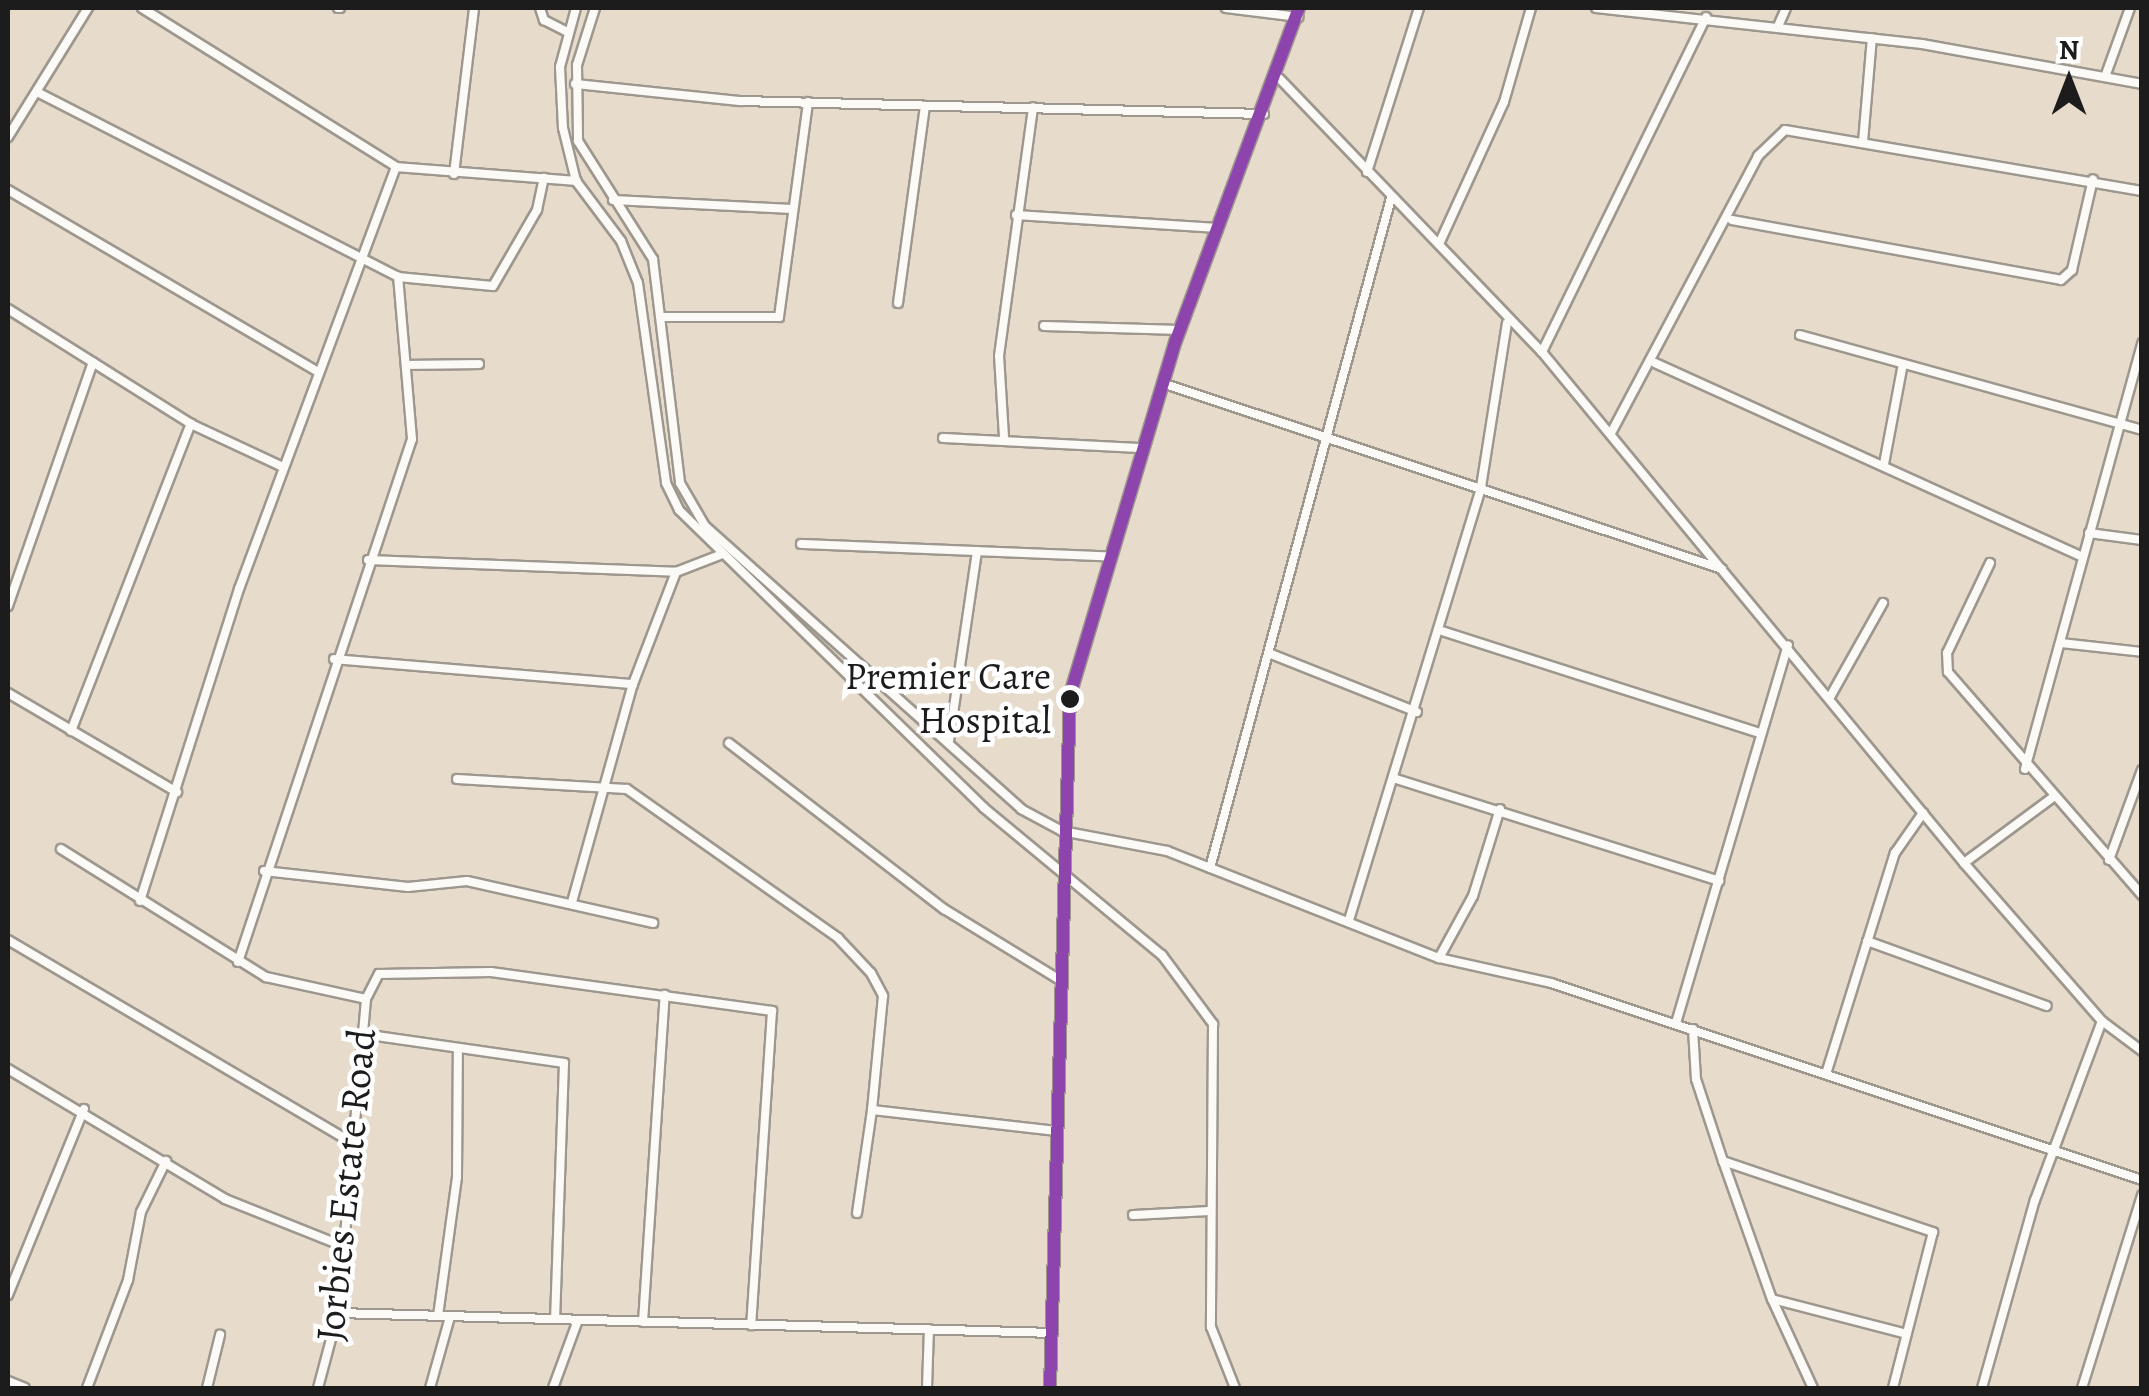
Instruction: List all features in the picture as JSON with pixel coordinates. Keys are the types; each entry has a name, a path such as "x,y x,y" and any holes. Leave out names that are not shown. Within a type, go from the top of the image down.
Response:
{"street":[{"path":"8,138 88,8"},
{"path":"142,8 396,167 576,181"},
{"path":"454,174 474,8"},
{"path":"540,8 544,20 568,32"},
{"path":"576,8 568,32 560,86 576,181 622,242 638,282 666,482 720,555 984,808 1162,955 1213,1024 1212,1327 1235,1388"},
{"path":"595,8 575,84 578,141 654,259 664,317 680,484 705,526 1021,808 1062,831 1134,840 1439,958 1676,1023 2052,1153 2142,1180"},
{"path":"1050,1388 1060,868 1070,695 1106,556 1179,330 1280,79 1298,12 1226,8"},
{"path":"1367,172 1419,8"},
{"path":"1438,244 1504,102 1531,8"},
{"path":"1596,8 1779,24 2142,84"},
{"path":"1779,24 1786,8"},
{"path":"2106,77 2130,8"},
{"path":"1542,352 1706,17"},
{"path":"1863,142 1872,38"},
{"path":"1280,79 1438,244 1507,324 1542,352 1788,645 1964,864 2102,1021 2142,1051"},
{"path":"575,84 808,102 1264,114"},
{"path":"37,92 357,262 398,277 493,286 537,210 544,178"},
{"path":"664,317 779,316 808,102"},
{"path":"898,303 926,106"},
{"path":"1004,438 999,356 1033,108"},
{"path":"1611,432 1655,363 1732,220 1758,156 1785,130 2093,178 2142,191"},
{"path":"140,901 282,467 396,167"},
{"path":"1732,220 2060,280 2072,270 2093,178"},
{"path":"8,190 316,371"},
{"path":"1210,868 1332,436 1391,198"},
{"path":"613,200 793,209"},
{"path":"1016,215 1218,228"},
{"path":"238,962 334,660 412,439 398,277"},
{"path":"8,309 191,424 282,467"},
{"path":"1348,920 1442,631 1481,486 1507,324"},
{"path":"1044,326 1179,330"},
{"path":"1800,335 1902,369 2115,427 2142,430"},
{"path":"2025,769 2115,427 2142,343"},
{"path":"8,606 93,362"},
{"path":"1655,363 2082,557"},
{"path":"407,365 480,364"},
{"path":"1884,464 1902,369"},
{"path":"1162,383 1332,436 1722,570"},
{"path":"71,732 191,424"},
{"path":"943,438 1004,438 1140,448"},
{"path":"2089,533 2142,540"},
{"path":"801,544 1106,556"},
{"path":"949,740 977,550"},
{"path":"368,560 676,572 720,555"},
{"path":"1990,563 1945,664 2025,769 2142,895"},
{"path":"572,902 609,783 633,684 676,572"},
{"path":"1830,697 1883,603"},
{"path":"1442,631 1760,733"},
{"path":"2061,643 2142,652"},
{"path":"1676,1023 1788,645"},
{"path":"1270,654 1417,712"},
{"path":"334,660 633,684"},
{"path":"8,693 177,792"},
{"path":"730,743 944,909 1060,980"},
{"path":"2109,860 2136,808 2142,770"},
{"path":"456,779 609,783 838,938 871,973 882,996 872,1110 857,1213"},
{"path":"1396,779 1500,808 1719,881"},
{"path":"1964,864 2052,798"},
{"path":"1439,958 1473,896 1500,808"},
{"path":"1826,1074 1895,853 1922,813"},
{"path":"61,849 238,962 279,982 366,1000"},
{"path":"264,871 408,887 437,878 572,902 653,924"},
{"path":"2133,885 2142,876"},
{"path":"8,940 351,1142"},
{"path":"1867,941 2047,1006"},
{"name":"Jorbies Estate Road","path":"318,1388 338,1314 369,980 491,972 665,994"},
{"path":"644,1322 665,994 772,1011 776,1020 750,1325"},
{"path":"1982,1388 2052,1153 2102,1021"},
{"path":"1694,1029 1696,1079 1723,1161 1772,1299 1813,1388"},
{"path":"363,1034 564,1063 555,1319"},
{"path":"438,1316 457,1177 458,1048"},
{"path":"8,1068 84,1109 244,1209 345,1247"},
{"path":"8,1295 84,1109"},
{"path":"872,1110 1055,1131"},
{"path":"88,1388 128,1280 140,1212 166,1161"},
{"path":"1723,1161 1928,1226 1937,1239 1894,1388"},
{"path":"2082,1388 2142,1194"},
{"path":"1133,1215 1210,1211"},
{"path":"1772,1299 1907,1334"},
{"path":"338,1314 1052,1333"},
{"path":"430,1388 450,1316"},
{"path":"553,1388 578,1320"},
{"path":"927,1388 928,1330"},
{"path":"208,1388 220,1335"},
{"path":"8,1381 25,1388"}],"transit line":[{"path":"1050,1388 1070,695 1176,340 1299,8"}],"place":[{"name":"Premier Care Hospital","path":"1070,699"}]}
